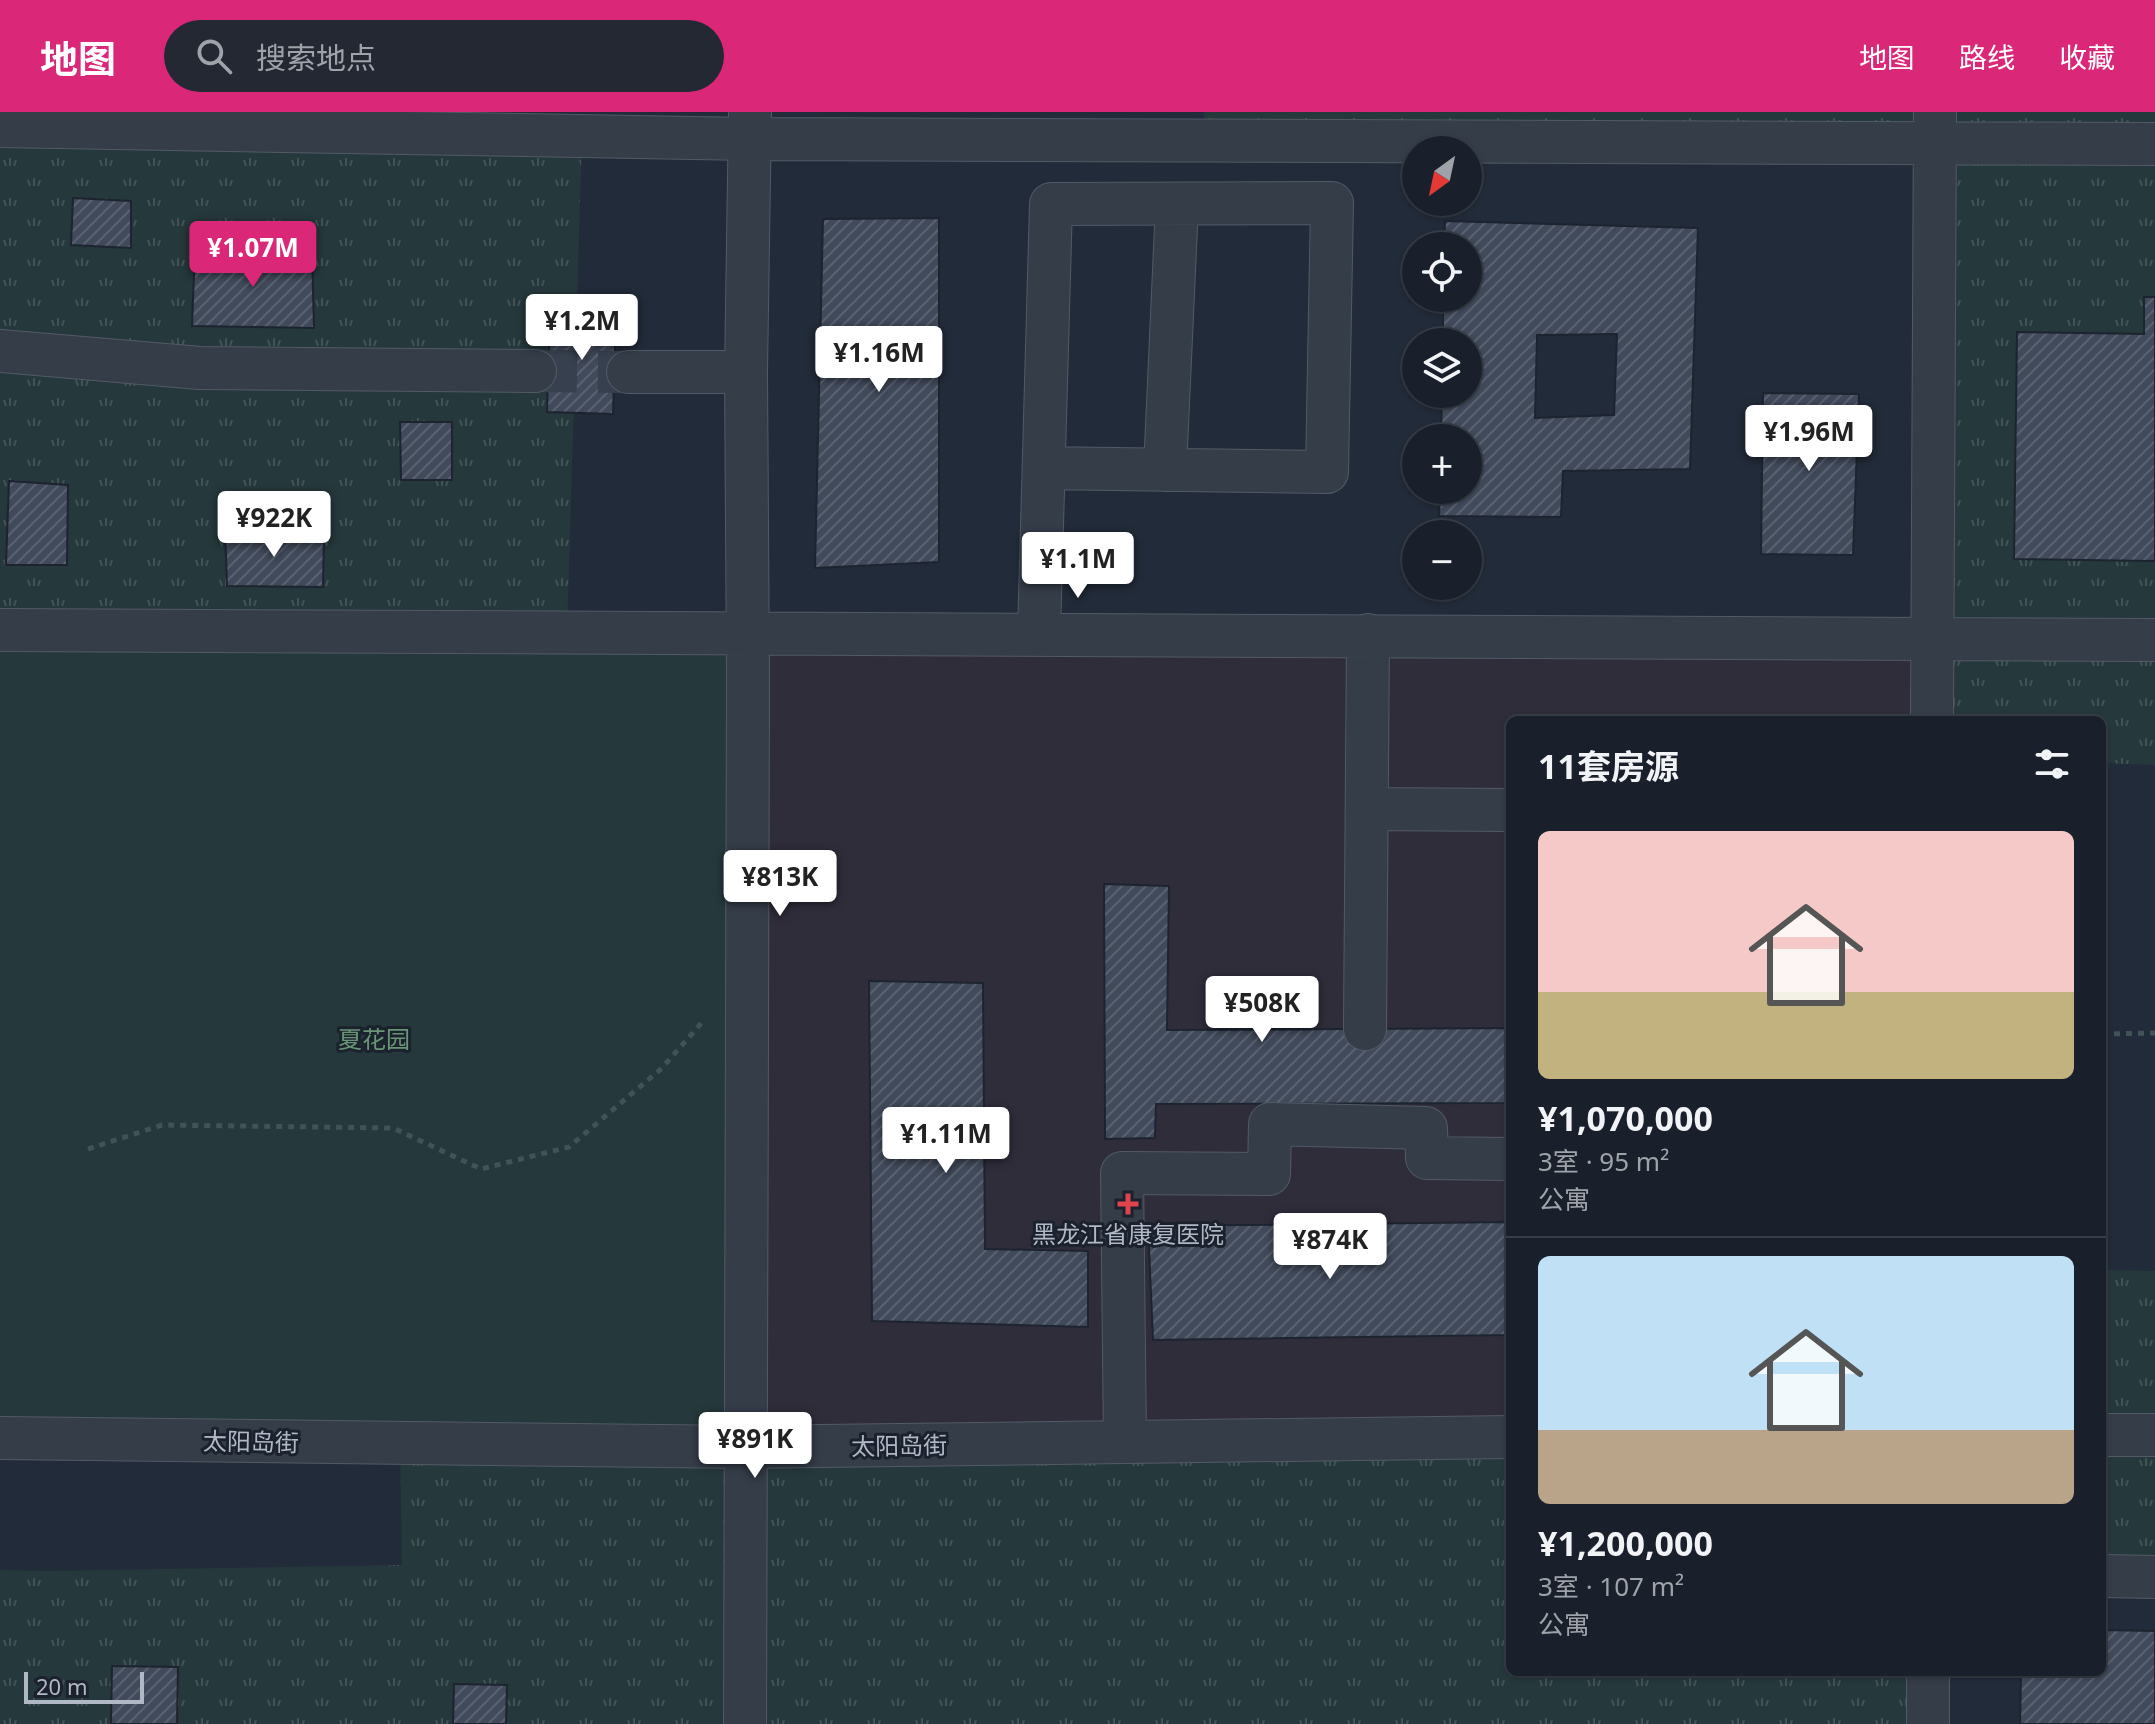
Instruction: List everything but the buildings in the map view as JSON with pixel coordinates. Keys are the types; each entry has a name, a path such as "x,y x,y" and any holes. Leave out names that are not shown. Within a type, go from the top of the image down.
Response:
{"street":[{"path":"0,126 1935,126 2155,144"},
{"path":"745,1724 746,372 750,126"},
{"path":"1932,716 1935,126"},
{"path":"1039,633 1051,204 1332,203 1327,472 1044,468"},
{"path":"1165,470 1177,204"},
{"path":"0,351 200,368 535,371"},
{"path":"628,372 746,372"},
{"path":"0,630 2155,640"},
{"path":"1365,1029 1368,635"},
{"path":"1368,809 1506,810"},
{"path":"1125,1442 1122,1173 1269,1174 1270,1124 1426,1128 1427,1158 1506,1159"},
{"path":"2106,1435 2155,1435"},
{"name":"太阳岛街","path":"0,1438 746,1447 1506,1437"},
{"path":"2106,1576 2155,1577"},
{"path":"1928,1676 1928,1724"}],"path":[{"path":"88,1149 162,1125 393,1128 481,1169 569,1147 662,1068 747,972"},
{"path":"2106,1034 2155,1033"}],"shaded area":[{"name":"黑龙江省康复医院","path":"748,632 1933,637 1932,716 1506,716 1506,1437 746,1447"}],"green space":[{"path":"1204,112 2155,112 2155,765 2106,763 2106,716 1932,716 1935,141 1482,140 1482,136 1402,136 1402,140 1204,140"},
{"path":"0,127 582,137 567,632 0,630"},
{"name":"夏花园","path":"0,630 748,632 746,1447 0,1438"},
{"path":"2106,1270 2155,1271 2155,1567 2106,1567"},
{"path":"1506,1439 1506,1676 1928,1676 1928,1724 762,1724 762,1453"},
{"path":"400,1443 746,1447 745,1724 0,1724 0,1570 402,1565"}],"tunnel":[{"path":"535,371 628,372"}],"place":[{"name":"黑龙江省康复医院","path":"1128,1204"}]}
